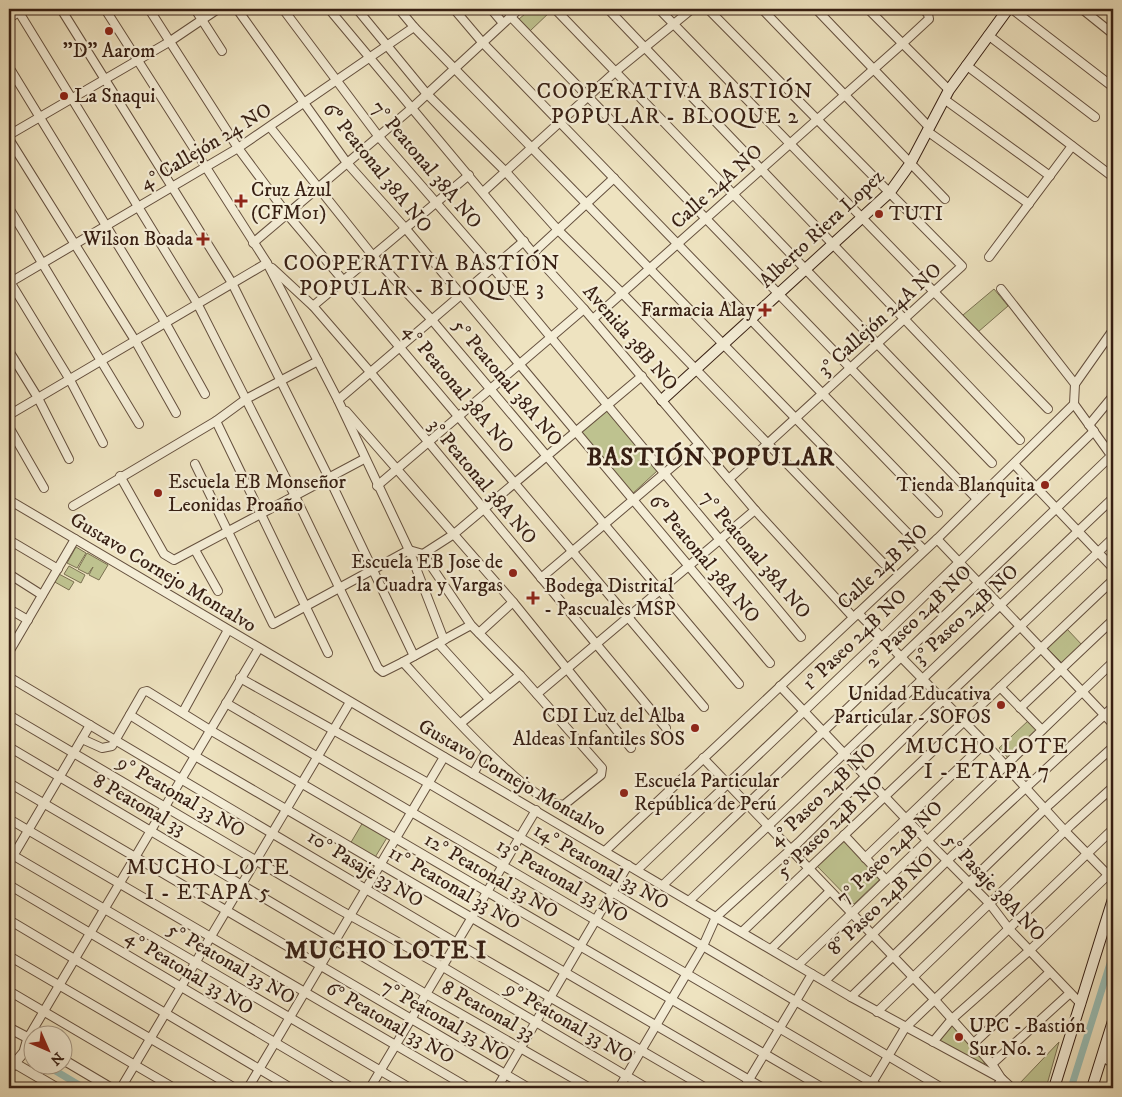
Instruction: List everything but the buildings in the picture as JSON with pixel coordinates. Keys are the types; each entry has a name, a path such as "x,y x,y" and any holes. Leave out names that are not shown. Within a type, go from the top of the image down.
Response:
{"main road":[{"name":"Alberto Riera Lopez","path":"662,400 863,219 890,192 910,164 947,94 1008,9"},
{"path":"1054,1088 1113,899"},
{"path":"1094,1088 1112,1026"}],"street":[{"path":"61,9 232,283 329,478 414,656"},
{"name":"3° Peatonal 38A NO","path":"104,9 252,243 267,263 339,402 364,459 409,550 441,642"},
{"name":"4° Peatonal 38A NO","path":"149,9 238,148 287,214 704,706"},
{"path":"195,9 222,51"},
{"path":"9,135 169,42 218,9"},
{"name":"6º Peatonal 38A NO","path":"237,9 347,163 406,229 574,433 770,664"},
{"name":"7° Peatonal 38A NO","path":"283,9 379,137 493,268 802,637"},
{"name":"Avenida 38B NO","path":"329,9 484,192 533,253 584,308 755,510 856,615 882,638 985,742 1065,831 1111,877"},
{"path":"356,9 426,93 506,172 558,230 622,293 884,564"},
{"path":"399,9 414,27 722,345 924,550"},
{"path":"454,9 482,42 938,513"},
{"path":"491,9 502,22"},
{"path":"252,243 379,137 502,22 519,9"},
{"path":"555,9 992,463"},
{"path":"608,9 1020,440"},
{"path":"659,9 1048,410"},
{"path":"484,192 616,72 692,9"},
{"name":"3° Callejón 24A NO","path":"708,9 962,266 729,479"},
{"path":"762,9 945,199"},
{"path":"816,9 928,128 1029,204"},
{"path":"868,9 947,94 1050,176"},
{"name":"Calle 24A NO","path":"593,319 929,19 928,14 923,9"},
{"path":"1012,9 1113,86"},
{"path":"1082,9 1113,34"},
{"path":"9,18 20,10 197,303 295,496 378,668 384,672 471,625"},
{"path":"510,16 977,499"},
{"name":"4° Callejón 24 NO","path":"9,282 44,264 238,148 336,80 388,47 414,27"},
{"path":"988,35 1094,117"},
{"path":"966,65 1113,177"},
{"path":"9,67 165,322 205,394"},
{"name":"5° Peatonal 38A NO","path":"270,127 374,256 432,320 739,684"},
{"path":"9,139 136,342 176,412"},
{"path":"989,257 1072,146"},
{"path":"313,306 469,175"},
{"path":"533,253 614,178"},
{"path":"9,208 103,361 139,424"},
{"path":"524,241 339,402 568,668 631,748"},
{"path":"9,415 136,342 165,322 267,263"},
{"name":"3° Peatonal 38A NO","path":"267,263 313,306 371,373 666,728"},
{"path":"9,282 70,380 103,443"},
{"path":"1001,289 1075,384"},
{"path":"377,486 584,308"},
{"path":"1113,330 1075,384 1074,404 1113,456"},
{"path":"9,351 38,398 69,459"},
{"path":"72,506 216,421 246,399 318,361"},
{"path":"423,554 454,534 642,376"},
{"name":"1° Paseo 24B NO","path":"638,870 960,563 1092,428 1113,396"},
{"name":"Calle 24B NO","path":"605,851 936,539 1074,404"},
{"path":"216,421 328,653"},
{"path":"9,427 44,488"},
{"path":"541,578 699,444"},
{"name":"2° Paseo 24B NO","path":"663,885 1056,508 1113,456"},
{"path":"120,476 164,554 174,560 364,459"},
{"path":"195,464 271,623 275,624 409,550 423,554 471,625 520,675 602,768 601,775 562,805 534,792 486,752 403,662"},
{"path":"1014,464 1113,568"},
{"path":"9,494 12,502"},
{"name":"3° Paseo 24B NO","path":"689,901 1113,498"},
{"name":"Gustavo Cornejo Montalvo","path":"12,502 851,997 1002,1079"},
{"path":"537,694 755,510"},
{"name":"4° Paseo 24B NO","path":"620,1088 703,946 716,918 790,850 943,700 1113,538"},
{"path":"10,648 75,539"},
{"path":"936,539 1113,724"},
{"path":"9,540 58,568"},
{"path":"195,550 218,591"},
{"path":"9,574 42,595"},
{"name":"5° Paseo 24B NO","path":"742,932 1113,580"},
{"path":"479,633 512,602"},
{"path":"9,609 28,620"},
{"path":"1020,708 1113,620"},
{"path":"182,712 228,630"},
{"path":"441,642 489,700"},
{"path":"38,1024 259,648"},
{"name":"7° Paseo 24B NO","path":"798,965 1113,662"},
{"path":"461,723 520,675"},
{"name":"10° Pasaje 33 NO","path":"9,677 456,943 706,1088"},
{"name":"14° Peatonal 33 NO","path":"240,678 428,783 942,1088"},
{"name":"5° Pasaje 38A NO","path":"780,686 947,862 990,904 1010,929 1081,1004"},
{"path":"1000,687 1042,730"},
{"name":"12° Peatonal 33 NO","path":"130,715 143,692 148,691 210,730 395,839 823,1088"},
{"path":"121,1088 350,702"},
{"name":"13° Peatonal 33 NO","path":"226,703 687,973 871,1086 882,1088"},
{"name":"8° Paseo 24B NO","path":"825,981 871,934 1113,707"},
{"name":"9° Peatonal 33 NO","path":"9,715 647,1088"},
{"path":"82,739 102,748 108,748 116,741 130,715"},
{"name":"11° Peatonal 33 NO","path":"130,715 195,756 472,916 763,1088"},
{"path":"9,863 11,854 44,804 90,725"},
{"path":"865,858 985,742"},
{"name":"8 Peatonal 33","path":"9,747 426,994 590,1088"},
{"path":"851,997 1113,747"},
{"path":"473,774 486,752"},
{"path":"248,1088 444,757"},
{"path":"703,758 934,999 992,1064 1002,1079 1012,1088"},
{"name":"7° Peatonal 33 NO","path":"9,783 529,1088"},
{"path":"878,1012 1113,787"},
{"path":"525,805 534,792"},
{"path":"370,1088 536,810"},
{"name":"6° Peatonal 33 NO","path":"9,819 469,1088"},
{"path":"871,1086 905,1028 1113,829"},
{"path":"844,835 886,880"},
{"name":"5° Peatonal 33 NO","path":"11,854 410,1088"},
{"path":"497,1088 628,865"},
{"path":"933,1042 952,1019 1111,877"},
{"name":"4° Peatonal 33 NO","path":"9,885 352,1088"},
{"path":"771,949 830,891"},
{"path":"9,920 291,1088"},
{"path":"9,956 235,1088"},
{"path":"974,1043 1050,972"},
{"path":"744,1088 812,974"},
{"path":"9,991 174,1088"},
{"path":"992,1064 1070,993"},
{"path":"9,1028 22,1035"},
{"path":"22,1054 10,1064 57,1088"},
{"path":"1102,1057 1113,1063"},
{"path":"72,1065 111,1088"},
{"path":"996,1088 1002,1079"}],"green space":[{"path":"531,9 549,9 551,11 530,31 519,19"},
{"path":"994,289 1008,306 978,332 963,315"},
{"path":"607,409 657,471 631,495 578,433"},
{"path":"76,547 86,553 77,568 67,563"},
{"path":"87,553 108,565 99,580 89,575 93,567 88,574 78,569"},
{"path":"69,566 85,575 81,583 64,574"},
{"path":"57,573 74,582 69,590 53,581"},
{"path":"1067,629 1083,646 1063,664 1047,648"},
{"path":"1029,720 1038,730 1009,759 999,748"},
{"path":"363,822 388,836 374,859 350,844"},
{"path":"844,840 880,879 854,904 817,866"},
{"path":"951,1023 958,1031 954,1036 960,1043 964,1038 983,1060 986,1067 938,1040"},
{"path":"1059,1042 1046,1088 1026,1088 1019,1084"}],"waterway":[{"path":"1071,1088 1113,954"},
{"path":"61,1074 84,1088"}],"place":[{"name":"\"D\" Aarom","path":"109,31"},
{"name":"La Snaqui","path":"64,96"},
{"name":"Cruz Azul (CFM01)","path":"241,201"},
{"name":"TUTI","path":"879,214"},
{"name":"Wilson Boada","path":"203,239"},
{"name":"Farmacia Alay","path":"765,310"},
{"name":"Tienda Blanquita","path":"1045,485"},
{"name":"Escuela EB Monseñor Leonidas Proaño","path":"158,493"},
{"name":"Escuela EB Jose de la Cuadra y Vargas","path":"513,573"},
{"name":"Bodega Distrital - Pascuales MSP","path":"533,598"},
{"name":"Unidad Educativa Particular - SOFOS","path":"1001,705"},
{"name":"CDI Luz del Alba Aldeas Infantiles SOS","path":"695,728"},
{"name":"Escuela Particular República de Perú","path":"624,793"},
{"name":"UPC - Bastión Sur No. 2","path":"959,1037"}],"district":[{"name":"COOPERATIVA BASTIÓN POPULAR - BLOQUE 2","path":"675,104"},
{"name":"COOPERATIVA BASTIÓN POPULAR - BLOQUE 3","path":"422,276"},
{"name":"BASTIÓN POPULAR","path":"711,457"},
{"name":"MUCHO LOTE I - ETAPA 7","path":"987,758"},
{"name":"MUCHO LOTE I - ETAPA 5","path":"208,880"},
{"name":"MUCHO LOTE I","path":"386,950"}]}
